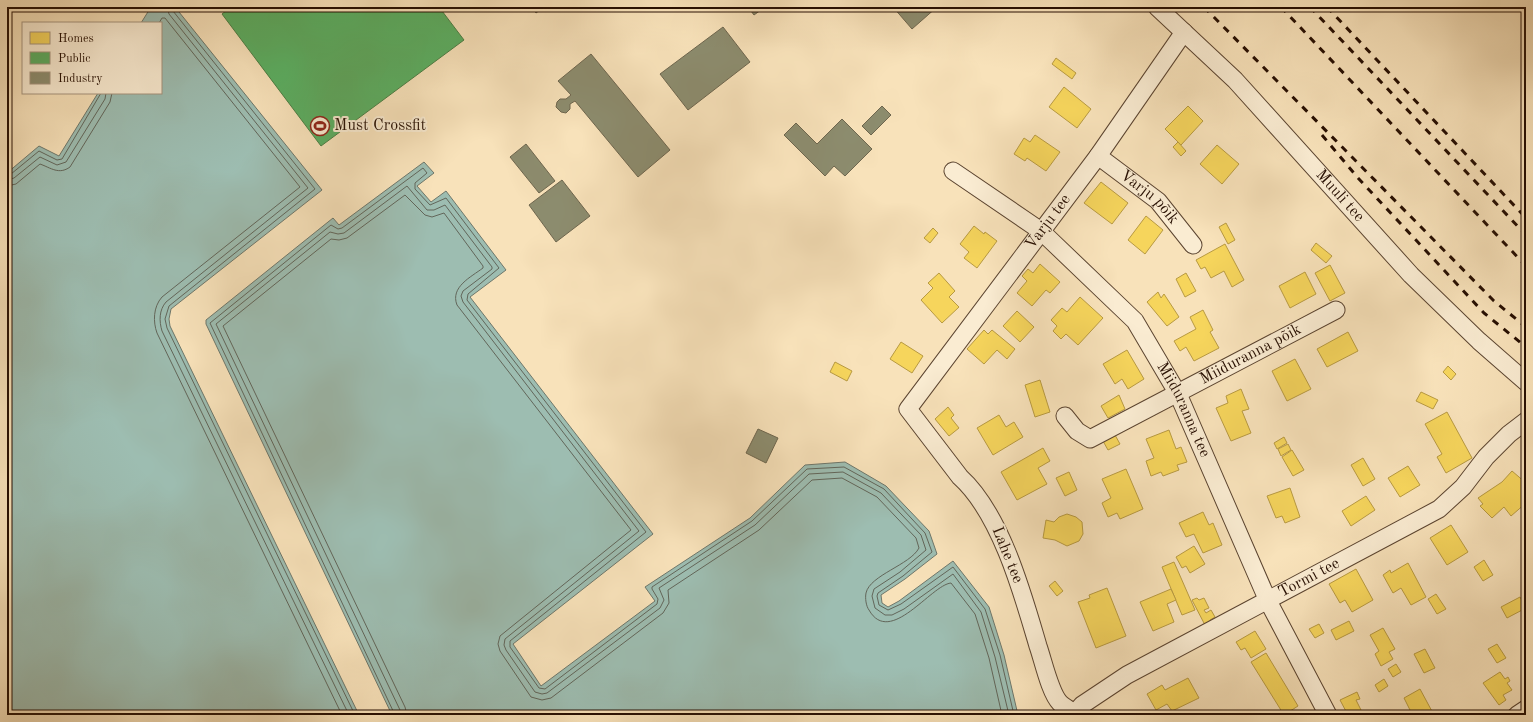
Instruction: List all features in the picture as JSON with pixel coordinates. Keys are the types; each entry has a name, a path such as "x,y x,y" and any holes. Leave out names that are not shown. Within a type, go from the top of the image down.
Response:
{"street":[{"name":"Muuli tee","path":"1157,7 1235,80 1411,275 1479,341 1526,382"},
{"name":"Varju tee","path":"908,409 1098,156 1184,32"},
{"name":"Varju põik","path":"1098,156 1158,201 1193,245"},
{"name":"Miiduranna tee","path":"952,172 1042,231 1135,321 1178,394 1268,601 1328,715"},
{"name":"Miiduranna põik","path":"1065,416 1077,431 1090,439 1336,310"},
{"name":"Lahe tee","path":"908,409 960,477 969,485 992,518 1022,591 1049,679 1060,703 1075,714"},
{"name":"Tormi tee","path":"1075,714 1082,705 1127,675 1439,509 1463,487 1486,458 1509,434 1526,421"},
{"path":"1517,715 1526,709"}],"water":[{"path":"151,7 175,7 322,190 171,309 169,319 170,326 359,715 7,715 7,173 39,146 59,156 97,94 162,94 162,22 142,22"},
{"path":"424,162 434,173 417,186 431,202 446,191 506,270 470,297 653,534 513,644 541,686 655,601 645,587 750,518 805,465 845,462 886,486 929,531 937,554 905,579 881,595 882,603 888,607 899,601 953,561 989,607 1004,655 1018,715 392,715 206,324 206,320 333,218 339,225"}],"building: Homes":[{"path":"1056,58 1076,73 1072,79 1052,64"},
{"path":"1064,87 1091,109 1077,128 1049,107"},
{"path":"1188,106 1203,121 1181,145 1165,129"},
{"path":"1035,135 1060,152 1046,171 1027,158 1025,161 1014,154 1024,138 1030,142"},
{"path":"1178,142 1186,151 1181,156 1173,147"},
{"path":"1217,145 1239,164 1222,184 1200,164"},
{"path":"1101,182 1128,203 1112,224 1084,203"},
{"path":"1146,216 1163,230 1145,254 1128,240"},
{"path":"1226,223 1235,240 1228,244 1219,227"},
{"path":"974,226 984,234 985,232 997,241 977,268 964,258 969,252 960,244"},
{"path":"933,228 938,233 930,243 924,238"},
{"path":"1316,243 1332,256 1326,263 1311,250"},
{"path":"1225,244 1244,280 1232,287 1224,271 1211,278 1205,267 1201,269 1196,260"},
{"path":"1040,264 1060,282 1050,293 1046,290 1032,306 1017,293 1027,281 1022,276 1028,269 1033,273"},
{"path":"1330,265 1345,293 1330,301 1315,273"},
{"path":"1305,272 1316,294 1290,308 1279,286"},
{"path":"939,273 955,291 949,297 959,307 942,323 921,300 933,288 928,283"},
{"path":"1186,273 1196,291 1185,297 1176,279"},
{"path":"1158,292 1161,298 1164,294 1179,317 1167,326 1147,302"},
{"path":"1080,297 1103,318 1078,345 1066,334 1061,339 1053,331 1057,326 1051,320 1062,308 1067,312"},
{"path":"1203,310 1213,330 1210,332 1219,348 1194,361 1186,347 1180,351 1174,341 1196,329 1190,317"},
{"path":"1017,311 1034,327 1020,342 1003,326"},
{"path":"984,330 988,334 992,330 1015,349 1007,359 997,350 984,364 967,349"},
{"path":"1348,332 1358,351 1327,367 1317,349"},
{"path":"901,342 923,356 912,373 890,359"},
{"path":"1127,350 1144,379 1128,389 1122,379 1115,384 1103,364"},
{"path":"1295,359 1311,389 1287,401 1272,371"},
{"path":"835,362 852,371 847,381 830,372"},
{"path":"1448,366 1456,374 1451,380 1443,372"},
{"path":"1040,380 1050,412 1035,417 1025,385"},
{"path":"1241,389 1249,409 1242,411 1251,433 1231,441 1216,408 1228,403 1226,396"},
{"path":"1421,392 1438,400 1433,409 1416,401"},
{"path":"1119,395 1125,409 1108,418 1101,406"},
{"path":"948,407 954,415 951,418 959,428 949,436 935,419"},
{"path":"1447,412 1472,458 1446,473 1437,457 1442,454 1425,424"},
{"path":"999,415 1006,427 1014,422 1023,437 993,455 977,428"},
{"path":"1169,430 1176,449 1181,447 1187,462 1177,465 1179,470 1163,476 1161,472 1151,476 1146,461 1154,458 1146,439"},
{"path":"1115,435 1120,444 1108,450 1103,441"},
{"path":"1284,437 1287,443 1277,449 1274,443"},
{"path":"1288,444 1291,450 1281,456 1278,449"},
{"path":"1043,448 1050,461 1038,468 1047,484 1017,500 1001,472"},
{"path":"1292,450 1304,470 1293,476 1282,457"},
{"path":"1363,458 1375,479 1363,486 1351,465"},
{"path":"1408,466 1420,485 1400,497 1388,478"},
{"path":"1126,469 1143,509 1120,519 1117,513 1108,517 1102,503 1111,498 1102,479"},
{"path":"1512,471 1526,483 1526,503 1511,516 1504,507 1492,518 1480,506 1483,504 1478,498 1502,482"},
{"path":"1069,472 1077,490 1065,496 1056,478"},
{"path":"1290,488 1300,517 1285,523 1282,516 1276,518 1267,496"},
{"path":"1366,496 1375,510 1351,526 1342,511"},
{"path":"1203,512 1209,525 1213,523 1222,545 1203,553 1194,534 1186,537 1179,523"},
{"path":"1067,514 1076,517 1082,522 1083,534 1079,541 1067,546 1055,540 1043,538 1046,520 1054,522 1059,517"},
{"path":"1451,525 1468,552 1447,565 1430,538"},
{"path":"1194,546 1205,564 1190,573 1186,566 1182,568 1176,557"},
{"path":"1484,560 1493,575 1483,581 1474,567"},
{"path":"1174,562 1195,610 1182,615 1162,567"},
{"path":"1408,563 1426,597 1411,605 1401,588 1393,593 1383,575 1390,570 1391,573"},
{"path":"1356,569 1373,600 1352,612 1345,600 1340,603 1329,584"},
{"path":"1055,581 1063,591 1057,596 1049,586"},
{"path":"1107,588 1126,636 1096,648 1078,602 1090,598 1089,595"},
{"path":"1171,589 1176,600 1167,604 1174,622 1153,631 1140,602"},
{"path":"1436,594 1446,609 1437,614 1428,599"},
{"path":"1520,597 1526,608 1507,618 1501,607"},
{"path":"1197,598 1199,600 1204,598 1209,608 1204,610 1206,613 1211,610 1215,617 1210,620 1212,624 1206,627 1192,600"},
{"path":"1349,621 1354,631 1336,640 1331,630"},
{"path":"1319,624 1324,633 1315,638 1309,629"},
{"path":"1383,628 1395,649 1389,652 1393,659 1381,666 1375,654 1379,651 1370,635"},
{"path":"1255,631 1266,649 1251,658 1245,648 1241,650 1236,642"},
{"path":"1497,644 1506,658 1497,663 1488,649"},
{"path":"1425,649 1435,668 1424,673 1414,654"},
{"path":"1266,653 1298,706 1284,715 1251,662"},
{"path":"1396,664 1401,672 1393,677 1388,669"},
{"path":"1500,672 1505,679 1508,677 1510,681 1507,683 1512,690 1503,695 1506,700 1499,705 1483,683"},
{"path":"1188,678 1199,698 1172,711 1167,704 1156,710 1147,694 1162,685 1165,690"},
{"path":"1384,679 1388,686 1379,692 1375,685"},
{"path":"1420,689 1434,715 1406,715 1411,712 1404,698"},
{"path":"1357,692 1360,699 1356,700 1363,714 1348,715 1340,700"}],"building: Public":[{"path":"231,7 439,7 464,40 321,146 222,14"}],"building: Industry":[{"path":"532,7 544,7 536,13"},
{"path":"748,7 765,7 754,15"},
{"path":"893,7 937,7 912,29"},
{"path":"723,27 750,62 688,110 660,74"},
{"path":"591,54 670,150 638,177 575,101 570,104 570,109 566,113 561,112 556,107 557,102 560,99 566,99 571,95 558,81"},
{"path":"882,106 891,115 871,135 862,126"},
{"path":"842,119 872,149 845,176 834,166 825,176 784,135 796,123 817,144"},
{"path":"526,144 555,181 539,193 510,157"},
{"path":"562,180 590,216 556,242 529,205"},
{"path":"758,429 778,438 766,463 746,453"}],"railway":[{"path":"1204,7 1494,301 1526,327"},
{"path":"1281,7 1526,266"},
{"path":"1310,7 1526,235"},
{"path":"1327,7 1526,218"},
{"path":"1322,135 1358,178 1484,313 1526,347"}],"place":[{"name":"Must Crossfit","path":"320,126"}]}
